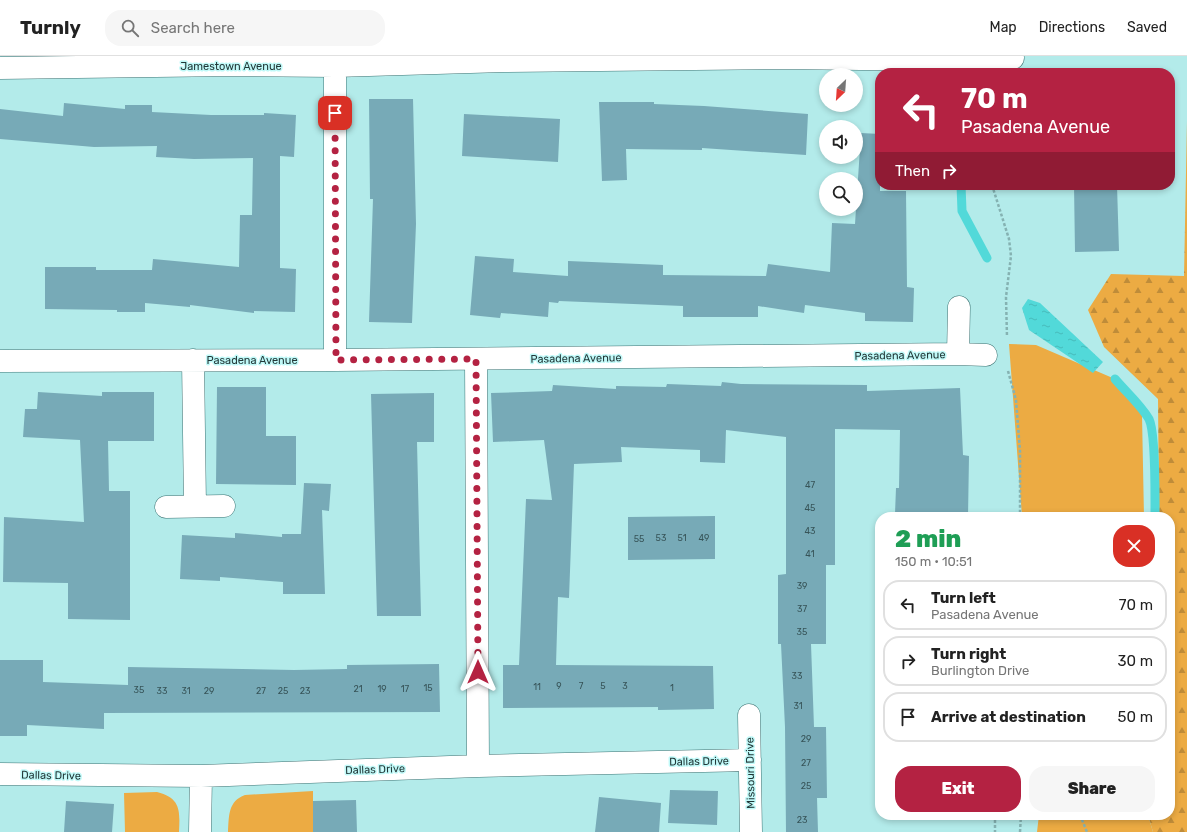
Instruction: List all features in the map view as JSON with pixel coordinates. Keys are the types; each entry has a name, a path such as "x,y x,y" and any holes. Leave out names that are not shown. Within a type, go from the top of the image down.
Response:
{"street":[{"name":"Jamestown Avenue","path":"0,68 232,61 335,66 504,59 785,57 1013,62"},
{"path":"335,66 336,360"},
{"name":"Pasadena Avenue","path":"958,354 959,307"},
{"name":"Pasadena Avenue","path":"0,362 958,354 997,355"},
{"path":"476,359 478,766"},
{"name":"Pasadena Avenue","path":"194,360 195,506"},
{"path":"166,507 224,506"},
{"name":"Missouri Drive","path":"749,715 751,832"},
{"name":"Dallas Drive","path":"0,774 201,776 478,766 750,760"},
{"path":"200,832 201,776"}],"path":[{"path":"994,190 1010,240 1011,256 997,355 1008,374 1016,400 1020,451 1020,512"},
{"path":"995,820 995,832"},
{"path":"1020,832 1021,820"},
{"path":"1082,820 1087,832"}],"green space":[{"path":"1187,121 1187,832 1153,832 1149,820 1175,820 1175,512 1159,512 1158,399 1104,347 1088,310 1111,274 1184,276"},
{"path":"1009,344 1036,345 1115,379 1142,415 1144,512 1022,512"},
{"path":"313,791 313,832 228,832 230,810 232,805 235,801 245,795"},
{"path":"157,792 171,798 175,802 179,812 179,832 125,832 124,793"},
{"path":"1038,820 1149,820 1153,832 1037,832"}],"water":[{"path":"1028,299 1040,303 1103,362 1093,373 1029,330 1022,308"}],"building":[{"path":"369,99 413,99 416,224 412,323 369,322 373,199 370,199"},
{"path":"599,102 654,102 654,104 704,106 808,114 806,155 702,148 702,150 626,149 627,180 602,181"},
{"path":"64,103 125,109 125,105 152,105 152,112 211,115 264,115 264,113 296,115 294,157 280,156 280,268 296,269 295,312 254,311 254,313 190,305 190,307 145,303 145,312 45,309 45,267 96,267 96,270 152,270 153,259 239,267 240,215 252,215 253,158 194,159 156,157 157,146 94,147 0,139 0,109 63,116"},
{"path":"464,114 560,119 558,162 462,156"},
{"path":"863,133 875,134 875,190 906,191 907,287 914,288 913,322 865,321 865,313 805,305 804,313 758,306 758,317 683,317 683,306 559,301 558,303 549,302 548,317 501,313 500,318 470,315 475,256 514,259 513,272 568,276 568,261 663,265 663,275 766,276 768,264 830,272 832,223 855,224 856,216 863,216 863,172 858,172 859,164 863,164"},
{"path":"1074,190 1117,190 1119,251 1075,252"},
{"path":"722,382 741,384 867,385 867,391 960,388 963,455 969,456 968,512 895,512 896,488 899,488 900,430 835,429 835,565 826,565 826,644 811,644 814,727 826,727 827,798 817,798 818,832 786,832 785,727 781,644 778,644 778,575 786,574 786,437 726,430 725,463 700,462 700,450 621,447 622,462 574,464 569,598 558,597 556,665 713,666 714,709 658,710 658,707 503,708 503,665 519,665 526,499 552,500 544,440 493,442 491,393 552,391 553,385 616,389 616,386 666,387 667,384 721,386"},
{"path":"217,387 266,387 266,436 296,436 296,485 216,484"},
{"path":"38,392 102,396 102,392 154,392 154,441 108,441 109,491 130,491 130,620 68,619 68,583 3,582 4,517 84,522 80,440 23,437 25,409 37,409"},
{"path":"434,393 434,442 417,442 421,616 377,616 371,394"},
{"path":"304,483 331,484 329,511 322,510 325,594 283,594 283,582 220,577 220,581 180,579 182,535 235,538 235,533 282,537 282,534 301,534"},
{"path":"715,516 715,559 628,560 628,517"},
{"path":"0,660 43,660 43,682 128,685 128,667 294,670 347,669 347,665 439,664 440,712 104,713 104,729 27,725 27,736 0,736"},
{"path":"670,790 718,791 717,825 668,823"},
{"path":"599,797 661,803 659,832 595,832"},
{"path":"356,800 357,832 313,832 313,801"},
{"path":"66,801 114,804 112,832 64,832"}],"waterway":[{"path":"961,190 962,211 987,258"},
{"path":"1115,379 1149,419 1153,437 1155,466 1155,512"}],"route":[{"path":"335,113 336,360 476,359 478,672"}]}
